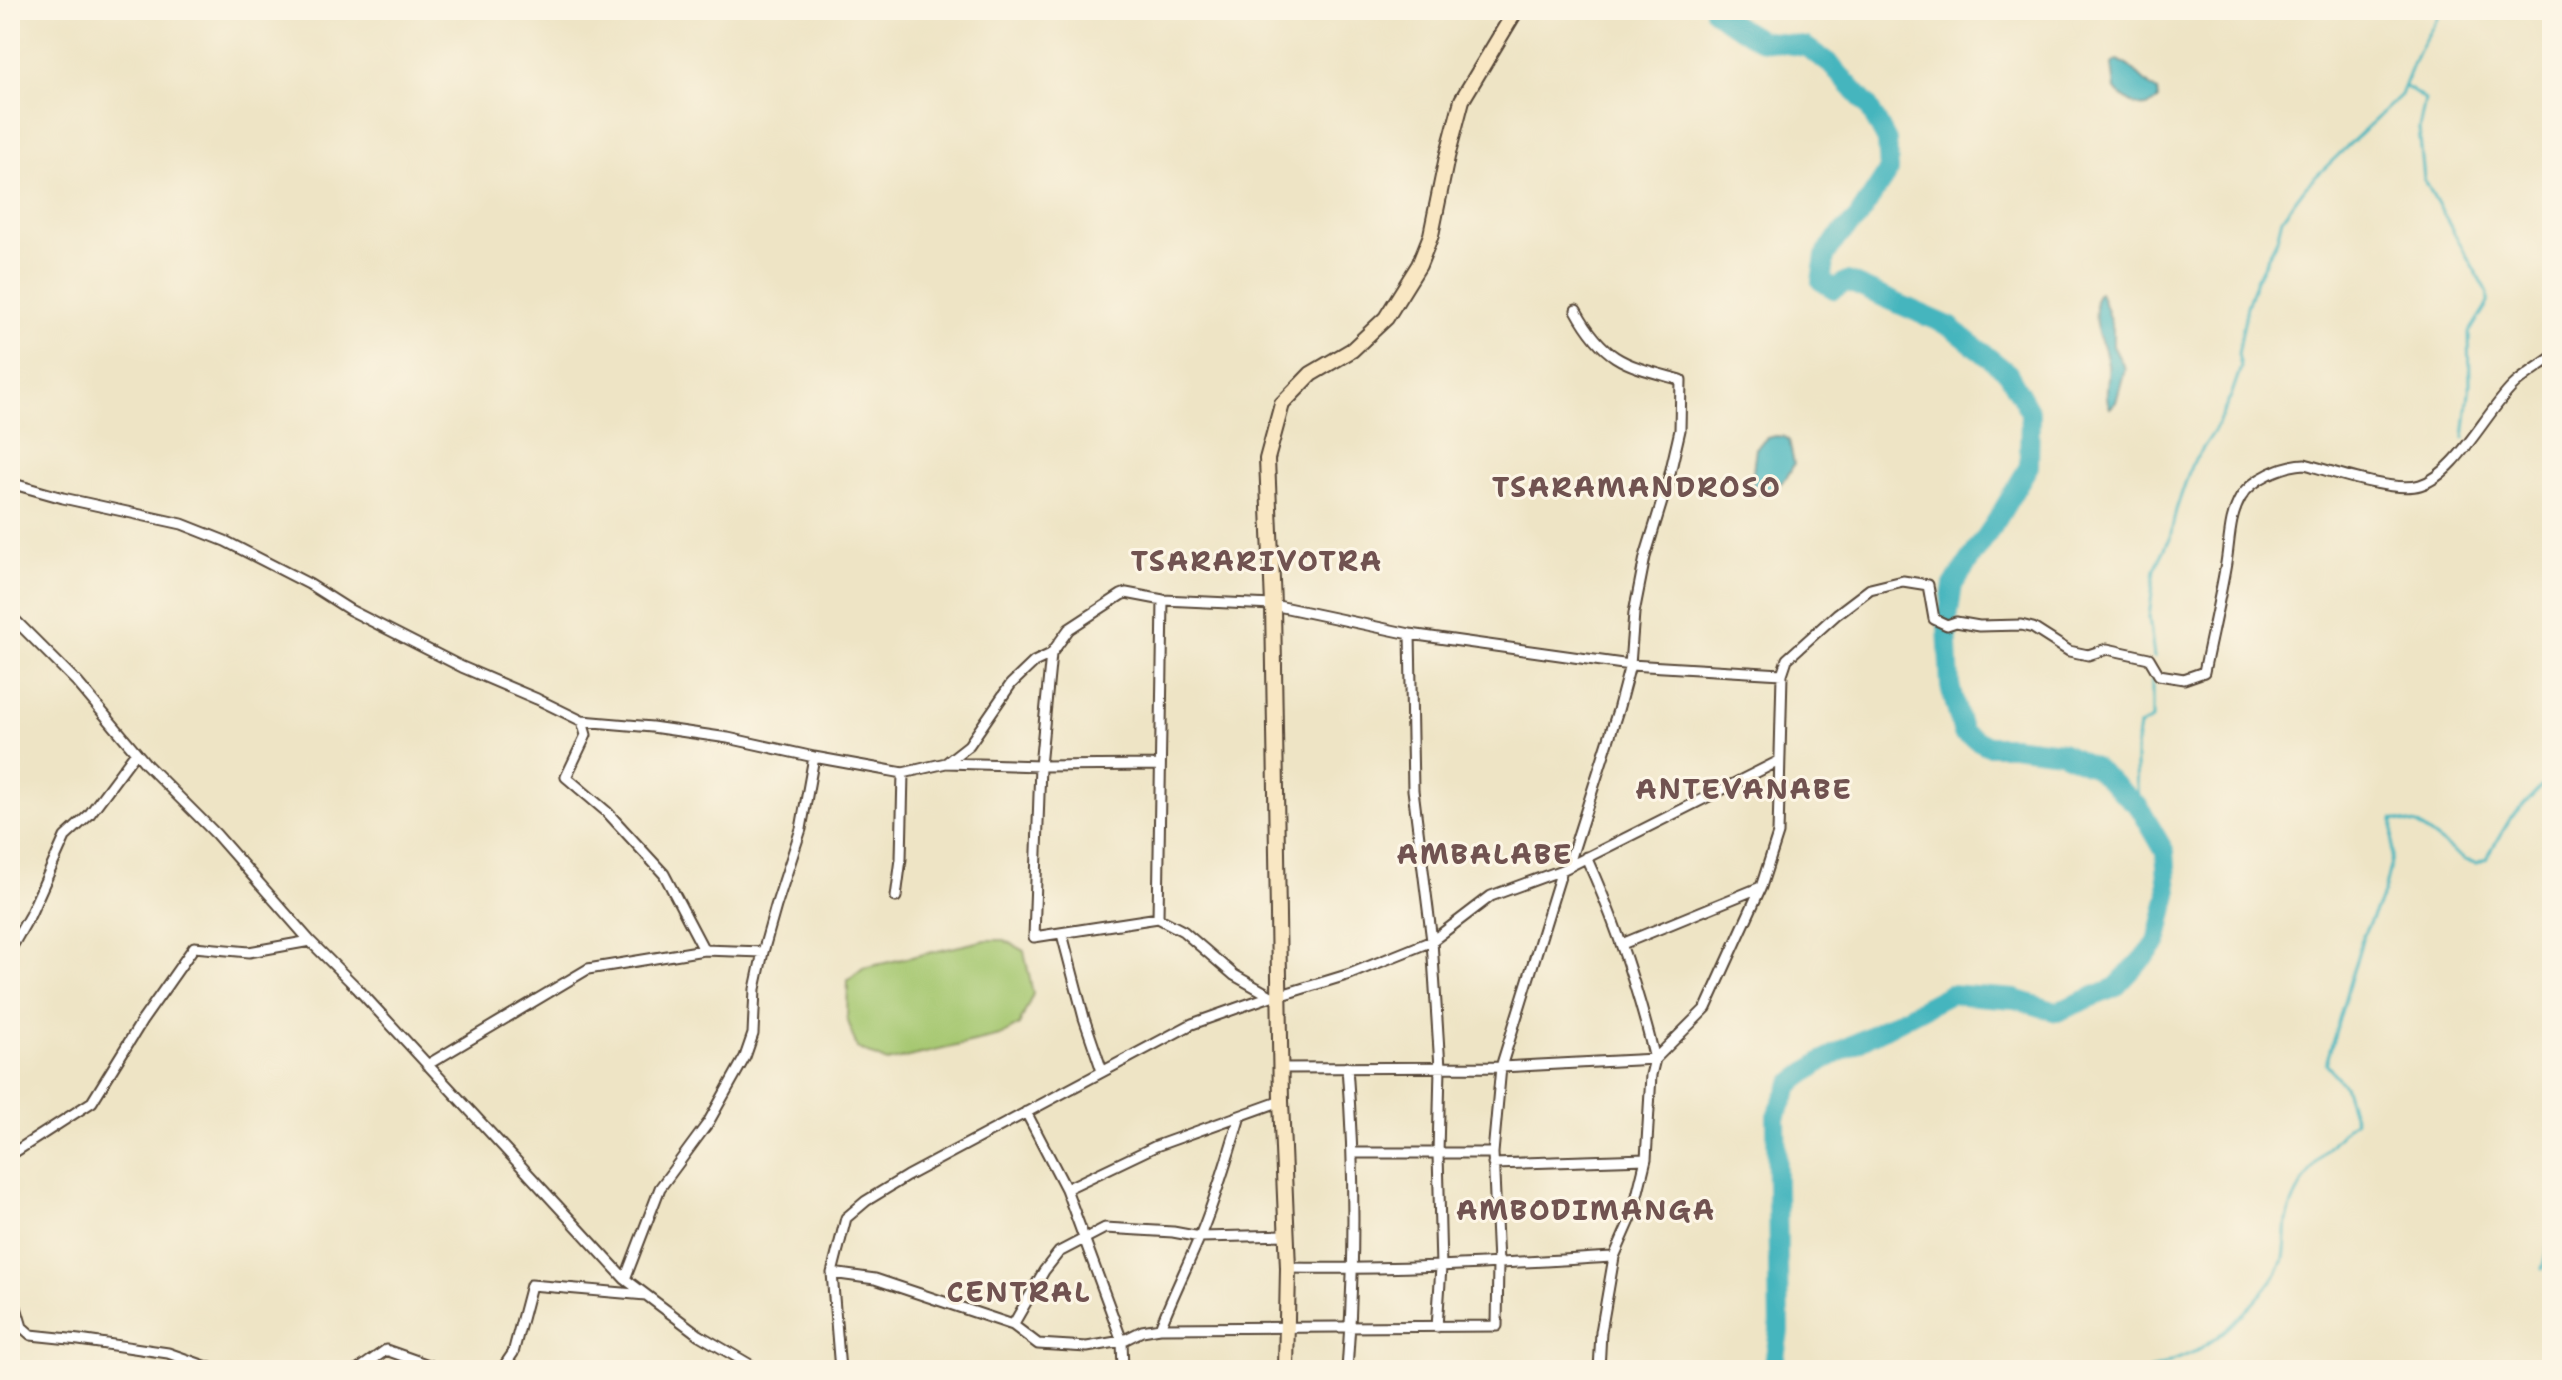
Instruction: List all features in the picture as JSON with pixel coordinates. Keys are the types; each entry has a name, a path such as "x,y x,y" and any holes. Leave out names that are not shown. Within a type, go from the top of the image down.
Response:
{"street":[{"path":"1286,1370 1287,1235 1274,996 1273,605 1267,459 1282,404 1311,374 1352,350 1386,318 1419,265 1431,235 1462,100 1516,10"},
{"path":"832,1273 875,1279 1013,1325 1038,1344 1087,1347 1122,1341 1142,1331 1160,1328 1497,1326 1498,1263 1493,1158 1501,1067 1618,710 1630,665 1634,613 1645,557 1680,430 1681,380 1624,364 1606,352 1576,310"},
{"path":"1280,1068 1501,1067 1655,1059 1706,1008 1761,887 1778,834 1782,674 1787,659 1848,606 1870,589 1903,581 1928,585 1934,619 1947,625 1956,622 1979,626 2021,625 2033,628 2069,651 2088,655 2107,649 2149,658 2159,675 2184,679 2204,672 2226,567 2231,524 2242,495 2268,473 2296,464 2400,486 2420,485 2446,472 2484,419 2514,385 2552,357"},
{"path":"10,483 182,524 225,541 462,667 582,721 728,738 903,773 946,763 1159,765"},
{"path":"946,763 969,745 1011,684 1034,662 1051,654 1069,629 1126,593 1163,600 1273,605 1410,634 1630,665 1782,674"},
{"path":"1158,918 1163,600"},
{"path":"10,615 77,682 136,752 216,834 310,941 625,1279 699,1335 759,1370"},
{"path":"1410,634 1413,790 1432,941 1440,1067 1438,1154 1441,1267 1437,1327"},
{"path":"1051,654 1040,766 1034,937 1158,918 1183,931 1234,975 1274,996"},
{"path":"582,721 586,735 566,777 607,812 664,874 704,950"},
{"path":"10,950 30,915 65,837 89,815 136,752"},
{"path":"625,1279 660,1188 708,1123 745,1057 753,1034 755,989 763,952 801,829 814,757"},
{"path":"838,1370 832,1273 846,1218 866,1201 907,1176 1192,1024 1350,974 1432,941 1491,896 1565,868 1779,761"},
{"path":"896,897 901,859 903,773"},
{"path":"1586,857 1622,944 1655,1059 1651,1075 1646,1159 1632,1216 1614,1257 1601,1332 1599,1370"},
{"path":"1622,944 1761,887"},
{"path":"1062,934 1084,1018 1102,1071"},
{"path":"10,1155 92,1102 142,1021 194,947 249,952 310,941"},
{"path":"427,1065 588,969 704,950 763,952"},
{"path":"1347,1067 1353,1153 1354,1270 1347,1370"},
{"path":"1066,1189 1156,1146 1281,1101"},
{"path":"1026,1112 1066,1189 1122,1341 1123,1370"},
{"path":"1160,1328 1200,1237 1226,1166 1240,1116"},
{"path":"1353,1153 1646,1159"},
{"path":"1013,1325 1044,1271 1059,1252 1105,1228 1173,1232 1200,1237 1287,1235"},
{"path":"1288,1268 1354,1270 1614,1257"},
{"path":"500,1370 513,1353 531,1285 649,1295"},
{"path":"10,1287 22,1327 31,1335 168,1353 216,1370"},
{"path":"358,1370 386,1350 450,1370"}],"green space":[{"path":"986,940 1004,940 1024,951 1033,994 1019,1025 1000,1036 887,1062 857,1048 847,1018 848,980 863,968"}],"water":[{"path":"2118,60 2157,91 2158,100 2146,106 2136,105 2115,90 2112,64"},
{"path":"2100,292 2113,329 2113,346 2125,369 2116,402 2110,408 2107,397 2108,364 2096,318 2096,300"},
{"path":"1776,436 1789,441 1794,464 1787,477 1769,495 1759,494 1753,483 1756,448 1767,438"}],"waterway":[{"path":"1714,10 1760,40 1806,47 1830,64 1869,107 1887,141 1889,170 1857,219 1837,238 1825,256 1821,281 1834,289 1847,281 1951,327 2008,373 2030,412 2029,466 1953,585 1947,625 1950,686 1963,733 1988,746 2061,752 2095,768 2139,807 2165,852 2168,894 2157,943 2116,987 2057,1012 2015,999 1950,994 1822,1061 1791,1084 1776,1116 1779,1331 1773,1370"},
{"path":"2154,657 2149,617 2155,569 2170,538 2191,466 2215,430 2231,396 2241,367 2238,354 2247,306 2256,280 2277,239 2282,218 2306,186 2401,95 2418,52 2442,10"},
{"path":"2406,87 2425,100 2419,129 2424,179 2488,294 2488,303 2469,333 2470,383 2464,438"},
{"path":"2139,807 2137,736 2139,726 2152,720 2152,679"},
{"path":"2150,1370 2207,1344 2232,1324 2267,1287 2284,1260 2287,1221 2297,1193 2324,1153 2355,1120 2344,1085 2326,1064 2363,936 2384,892 2392,857 2393,819 2417,825 2465,860 2476,863 2486,859 2510,819 2552,776"},
{"path":"2542,1269 2552,1231"}],"district":[{"name":"TSARAMANDROSO","path":"1637,487"},
{"name":"TSARARIVOTRA","path":"1257,561"},
{"name":"ANTEVANABE","path":"1744,789"},
{"name":"AMBALABE","path":"1485,854"},
{"name":"AMBODIMANGA","path":"1586,1210"},
{"name":"CENTRAL","path":"1019,1292"}]}
